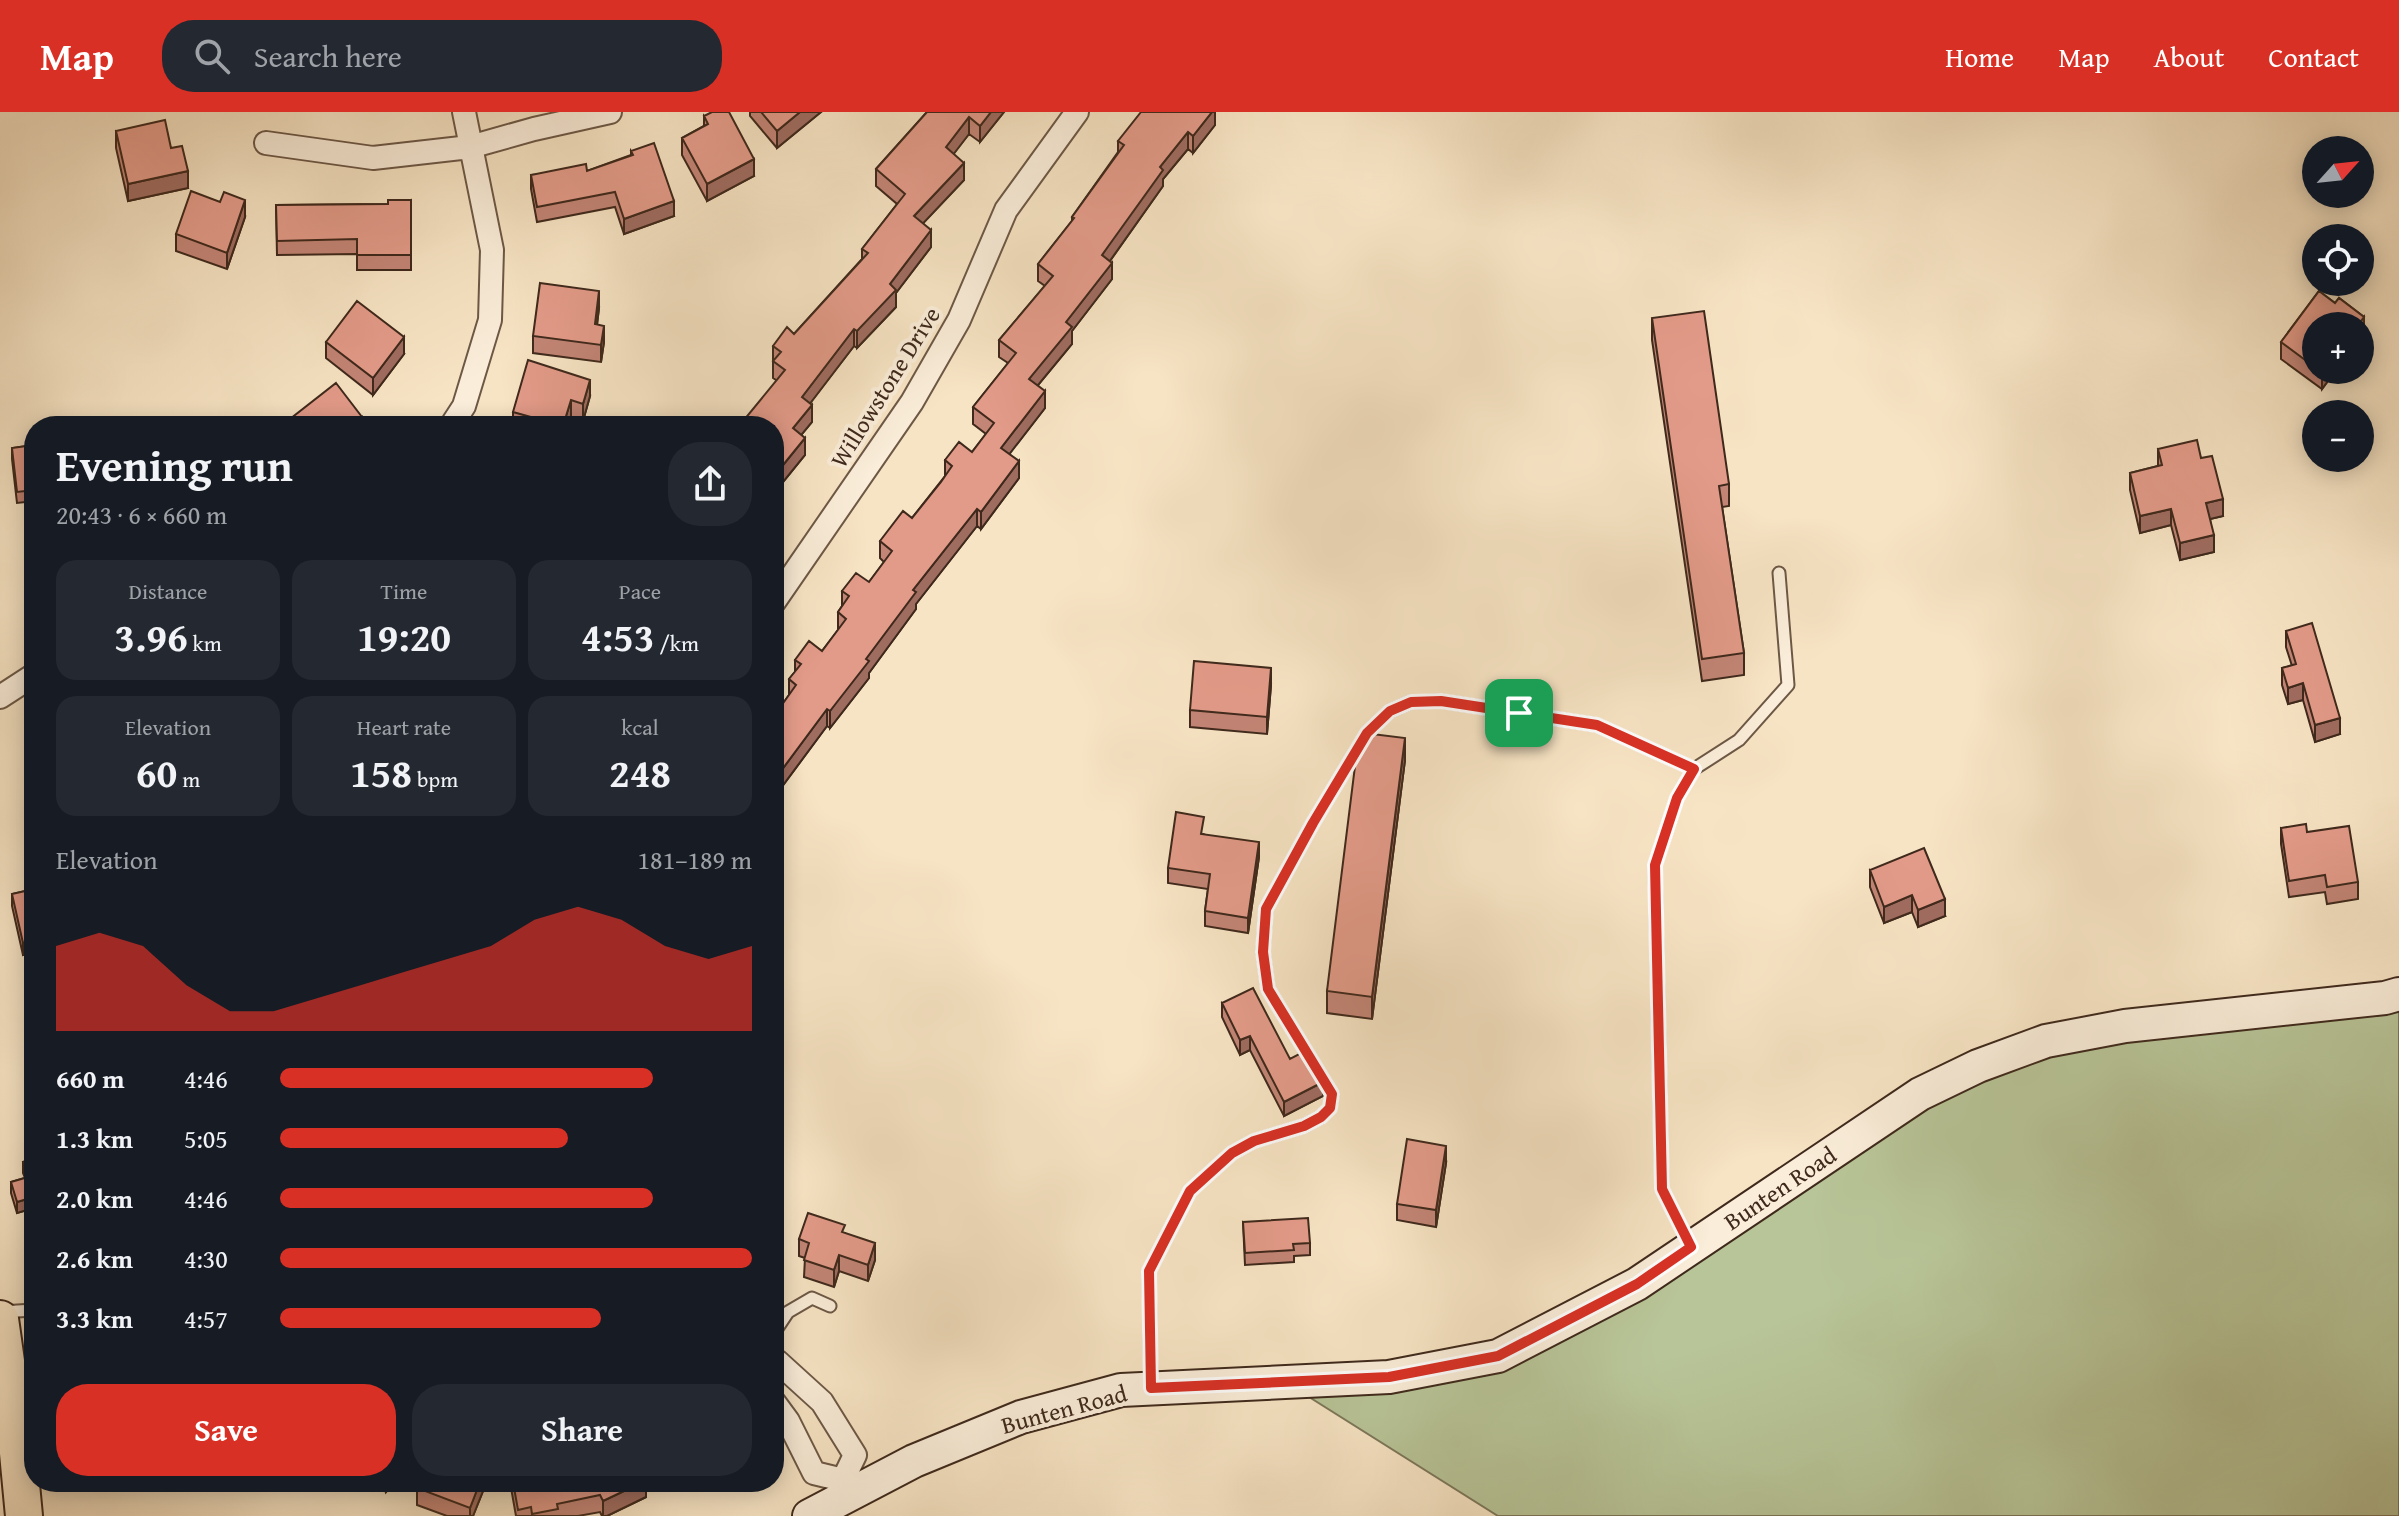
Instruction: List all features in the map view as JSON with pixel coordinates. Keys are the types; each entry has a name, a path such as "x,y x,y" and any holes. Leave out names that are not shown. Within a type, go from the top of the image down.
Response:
{"main road":[{"path":"0,1319 24,1436"},
{"path":"24,1516 25,1492"}],"street":[{"path":"458,416 464,406 490,320 492,250 464,112"},
{"path":"266,143 373,158 470,147 610,112"},
{"name":"Willowstone Drive","path":"784,588 912,402 959,320 1006,210 1077,112"},
{"path":"0,697 24,681"},
{"name":"Bunten Road","path":"809,1516 846,1487 1021,1417 1121,1390 1389,1377 1498,1356 1637,1284 1920,1094 1978,1066 2046,1041 2125,1026 2399,994"},
{"path":"784,1368 822,1402 855,1455 846,1487 814,1473 784,1418"},
{"path":"784,1404 808,1390"}],"lane":[{"path":"1691,1247 1662,1189 1655,865 1677,798 1694,769 1739,740 1788,685 1779,573"},
{"path":"1151,1388 1149,1271 1190,1191 1232,1153 1254,1141 1304,1126 1330,1108 1332,1094 1268,989 1263,952 1266,909 1367,733 1390,711 1411,702 1441,701 1597,725 1694,769"},
{"path":"784,1318 788,1312 812,1298 830,1306"},
{"path":"0,1312 24,1311"}],"green space":[{"path":"2399,980 2399,1516 1498,1516 1298,1390 1500,1371 1876,1114 2071,1046"}],"building":[{"path":"712,112 729,112 754,159 707,184 682,138 708,124 704,116"},
{"path":"761,112 800,112 777,131"},
{"path":"927,112 991,112 980,126 969,117 946,147 964,163 914,216 931,230 890,284 896,290 857,331 854,329 802,397 812,405 793,428 805,438 784,464 784,416 747,416 785,370 773,361 781,352 773,346 787,327 794,334 868,253 862,249 905,194 876,169"},
{"path":"1141,112 1212,112 1193,136 1188,132 1160,167 1163,170 1102,255 1112,263 1066,322 1072,327 1029,379 1045,391 1001,448 1019,461 981,512 977,509 913,590 916,592 866,659 869,661 830,711 827,709 784,767 784,702 796,685 789,679 801,664 795,660 809,641 822,651 846,619 838,612 849,596 842,591 856,573 869,582 892,551 880,541 903,511 912,518 952,466 945,460 959,442 972,452 994,423 973,407 1016,353 999,340 1053,276 1038,264 1124,145 1118,141"},
{"path":"165,120 171,148 182,146 188,171 128,184 116,131"},
{"path":"654,143 674,201 624,219 615,192 537,207 531,175 586,164 587,171 633,155 631,151"},
{"path":"191,191 220,202 224,192 245,200 227,253 176,234"},
{"path":"388,200 411,200 411,255 357,255 357,239 277,241 276,205 388,204"},
{"path":"540,283 599,291 595,324 604,326 601,345 533,336"},
{"path":"2315,296 2326,296 2335,303 2339,298 2357,312 2303,312"},
{"path":"357,301 404,337 373,378 326,342"},
{"path":"1704,311 1729,484 1719,486 1744,653 1702,659 1652,318"},
{"path":"2302,314 2302,358 2281,342"},
{"path":"528,360 590,380 583,404 571,400 566,416 527,416 513,412"},
{"path":"336,383 361,416 294,416"},
{"path":"2197,440 2201,458 2212,456 2223,499 2206,503 2214,535 2180,543 2171,509 2140,516 2130,473 2162,465 2158,449"},
{"path":"24,446 24,491 17,492 12,448"},
{"path":"2312,623 2340,718 2315,725 2303,683 2288,688 2282,668 2296,664 2286,631"},
{"path":"1194,661 1271,668 1267,717 1190,710"},
{"path":"1364,733 1405,738 1372,997 1327,991 1358,742"},
{"path":"1176,812 1204,817 1201,834 1259,842 1248,918 1205,911 1210,874 1168,868"},
{"path":"2306,824 2307,832 2349,826 2358,882 2327,887 2325,875 2289,881 2281,828"},
{"path":"1924,848 1945,899 1918,910 1912,895 1884,907 1870,870"},
{"path":"24,891 24,943 23,943 12,894"},
{"path":"1253,988 1290,1059 1305,1051 1323,1082 1284,1102 1250,1036 1240,1040 1222,1003"},
{"path":"1407,1139 1446,1146 1436,1210 1397,1204"},
{"path":"24,1178 24,1200 17,1202 11,1182"},
{"path":"808,1213 845,1225 842,1232 875,1243 868,1265 839,1255 834,1270 804,1260 809,1243 799,1239"},
{"path":"1308,1218 1310,1243 1293,1244 1294,1250 1245,1253 1243,1222"},
{"path":"428,1492 476,1492 470,1508"},
{"path":"515,1492 622,1492 603,1501 600,1495 557,1504 558,1509 532,1514 531,1507 518,1510"}],"route":[{"path":"1441,701 1519,713 1597,725 1694,769 1677,798 1655,865 1662,1189 1691,1247 1637,1284 1498,1356 1389,1377 1151,1388 1149,1271 1190,1191 1232,1153 1254,1141 1304,1126 1330,1108 1332,1094 1268,989 1263,952 1266,909 1367,733 1390,711 1411,702 1441,701"}]}
